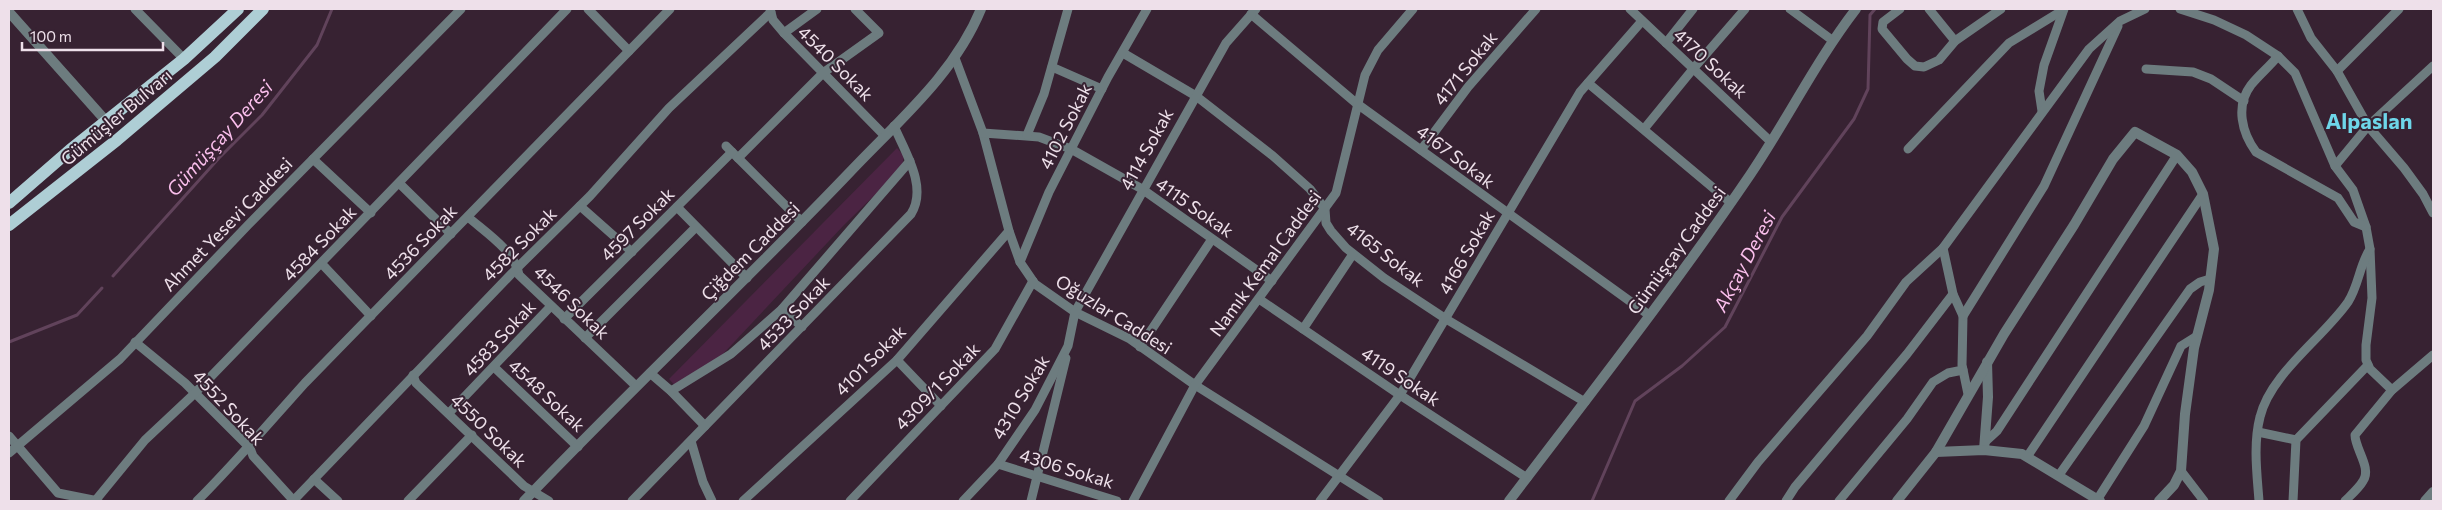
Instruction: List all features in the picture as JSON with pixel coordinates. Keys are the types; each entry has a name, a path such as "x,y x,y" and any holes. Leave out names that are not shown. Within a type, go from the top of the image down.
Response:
{"main road":[{"name":"Gümüşler Bulvarı","path":"9,201 184,59 238,9"},
{"name":"Gümüşler Bulvarı","path":"9,225 120,138 215,58 263,9"},
{"path":"106,121 105,136 108,140 120,138"}],"street":[{"path":"135,9 184,59"},
{"name":"Ahmet Yesevi Caddesi","path":"9,453 120,359 461,9"},
{"name":"4584 Sokak","path":"96,501 144,440 194,394 322,264 567,9"},
{"path":"588,9 629,51"},
{"name":"4536 Sokak","path":"198,501 250,448 257,437 306,383 670,9"},
{"path":"784,33 817,9"},
{"name":"4597 Sokak","path":"564,319 732,152 824,73 879,33 856,9"},
{"name":"Çiğdem Caddesi","path":"524,501 636,386 802,222 894,126 955,58 981,9"},
{"path":"1027,135 1044,94 1068,9"},
{"name":"4102 Sokak","path":"1020,262 1049,192 1102,89 1123,53 1144,9"},
{"name":"Namık Kemal Caddesi","path":"1133,501 1195,385 1336,193 1349,143 1356,102 1371,62 1390,35 1413,9"},
{"name":"4171 Sokak","path":"1421,150 1468,87 1536,9"},
{"name":"4170 Sokak","path":"1630,9 1770,141"},
{"path":"1666,43 1693,9"},
{"path":"1644,129 1692,69 1745,9"},
{"path":"1790,9 1832,40"},
{"name":"Gümüşçay Caddesi","path":"1509,501 1649,315 1730,202 1832,40 1856,9"},
{"path":"1900,9 1883,22 1882,29 1906,59 1915,66 1924,67 1939,60 1955,41 2001,9"},
{"path":"1929,9 1955,41"},
{"path":"2042,111 2039,91 2044,66 2064,9"},
{"path":"1908,149 2008,43 2064,9"},
{"path":"1729,501 1758,462 1867,336 1906,282 1943,248 2089,49 2120,21 2145,9"},
{"path":"2180,9 2214,20 2246,35 2278,56 2295,73 2299,80 2334,166 2353,190 2366,227 2370,249 2372,298 2366,345 2368,365 2379,380 2392,390"},
{"path":"2296,9 2311,38 2337,71 2368,126 2418,187 2433,213"},
{"path":"2337,71 2399,9"},
{"name":"4540 Sokak","path":"770,10 773,20 784,33 884,135"},
{"name":"4582 Sokak","path":"294,501 413,375 580,206 669,108 770,10"},
{"name":"4167 Sokak","path":"1254,11 1356,102 1506,213 1649,315"},
{"name":"4114 Sokak","path":"1075,312 1142,189 1226,43 1254,11"},
{"path":"9,12 106,121"},
{"name":"4166 Sokak","path":"1320,501 1400,395 1446,319 1506,213 1588,83 1642,21"},
{"path":"1963,316 2044,186 2120,21"},
{"name":"4165 Sokak","path":"1123,53 1196,96 1273,156 1310,189 1325,208 1326,223 1331,232 1353,254 1384,278 1446,319 1584,402"},
{"path":"2278,56 2250,86 2244,100 2243,130 2256,152 2338,198 2354,222 2366,227"},
{"name":"Oğuzlar Caddesi","path":"955,58 983,133 1020,262 1033,282 1075,312 1140,347 1195,385 1379,501"},
{"path":"2334,166 2368,126 2433,66"},
{"path":"1052,67 1102,89"},
{"path":"2146,69 2193,72 2211,78 2244,100"},
{"path":"1588,83 1730,202"},
{"name":"4533 Sokak","path":"632,501 911,214 918,200 917,188 910,161 894,126"},
{"path":"1897,501 1936,452 1987,362 2113,160 2135,132 2177,155 2192,172 2203,194 2214,249 2185,414 2181,471 2174,485 2159,501"},
{"name":"4115 Sokak","path":"983,133 1039,137 1072,149 1142,189 1272,281"},
{"path":"732,152 802,222"},
{"path":"1985,446 1997,431 2177,155"},
{"path":"314,159 372,213"},
{"path":"670,391 731,354 782,309 910,161"},
{"path":"400,184 451,234"},
{"path":"2027,457 2203,194"},
{"path":"580,206 632,252"},
{"path":"677,207 746,278"},
{"name":"4546 Sokak","path":"468,216 512,257 518,267 519,274 636,386"},
{"path":"585,338 696,227"},
{"name":"4101 Sokak","path":"743,501 897,360 1010,231"},
{"path":"1140,347 1212,238"},
{"path":"1943,248 1953,294 1963,316 1963,370 1968,394"},
{"path":"2259,501 2258,432 2260,416 2271,390 2348,302 2358,280 2363,261 2370,249"},
{"path":"1303,329 1353,254"},
{"path":"322,264 371,316"},
{"path":"2059,476 2190,289 2200,282 2210,279"},
{"name":"4309/1 Sokak","path":"850,501 994,349 1033,282"},
{"path":"1786,501 1907,354 1953,294"},
{"name":"4119 Sokak","path":"1259,299 1400,395 1527,478"},
{"name":"4583 Sokak","path":"449,413 551,306"},
{"path":"782,309 802,327"},
{"name":"4310 Sokak","path":"1031,501 1039,477 1075,312"},
{"path":"1936,452 1985,446 2022,454 2098,501 2144,426 2181,346 2198,336"},
{"name":"4552 Sokak","path":"136,342 185,383 250,448 253,456 294,501"},
{"name":"4310 Sokak","path":"998,464 1035,410 1068,346"},
{"path":"2345,501 2365,479 2366,473 2354,443 2354,435 2392,390 2433,355"},
{"path":"897,360 941,406"},
{"path":"1985,446 1988,397 1987,362"},
{"path":"2293,501 2296,440 2368,365"},
{"name":"4548 Sokak","path":"494,367 578,447"},
{"path":"1839,501 1906,419 1933,382 1948,373 1963,370"},
{"path":"650,373 705,426"},
{"name":"4550 Sokak","path":"413,375 416,384 449,413 524,486 534,490 548,501"},
{"path":"2258,432 2296,440"},
{"path":"408,501 472,435"},
{"path":"9,436 58,493 96,501"},
{"path":"691,441 703,482 712,501"},
{"name":"4306 Sokak","path":"964,501 998,464 1117,501"},
{"path":"2181,471 2204,501"},
{"path":"314,479 338,501"},
{"path":"2425,501 2433,492"}],"shaded area":[{"path":"897,148 904,156 902,166 891,179 844,225 705,373 680,391 669,379"}],"waterway":[{"name":"Gümüşçay Deresi","path":"113,276 219,158 262,115 317,45 332,9"},
{"name":"Akçay Deresi","path":"1592,501 1635,401 1682,366 1725,327 1782,217 1854,119 1868,89 1870,15 1875,9"},
{"name":"Gümüşçay Deresi","path":"9,342 77,315 102,288"}],"district":[{"name":"Alpaslan","path":"2369,120"}]}
